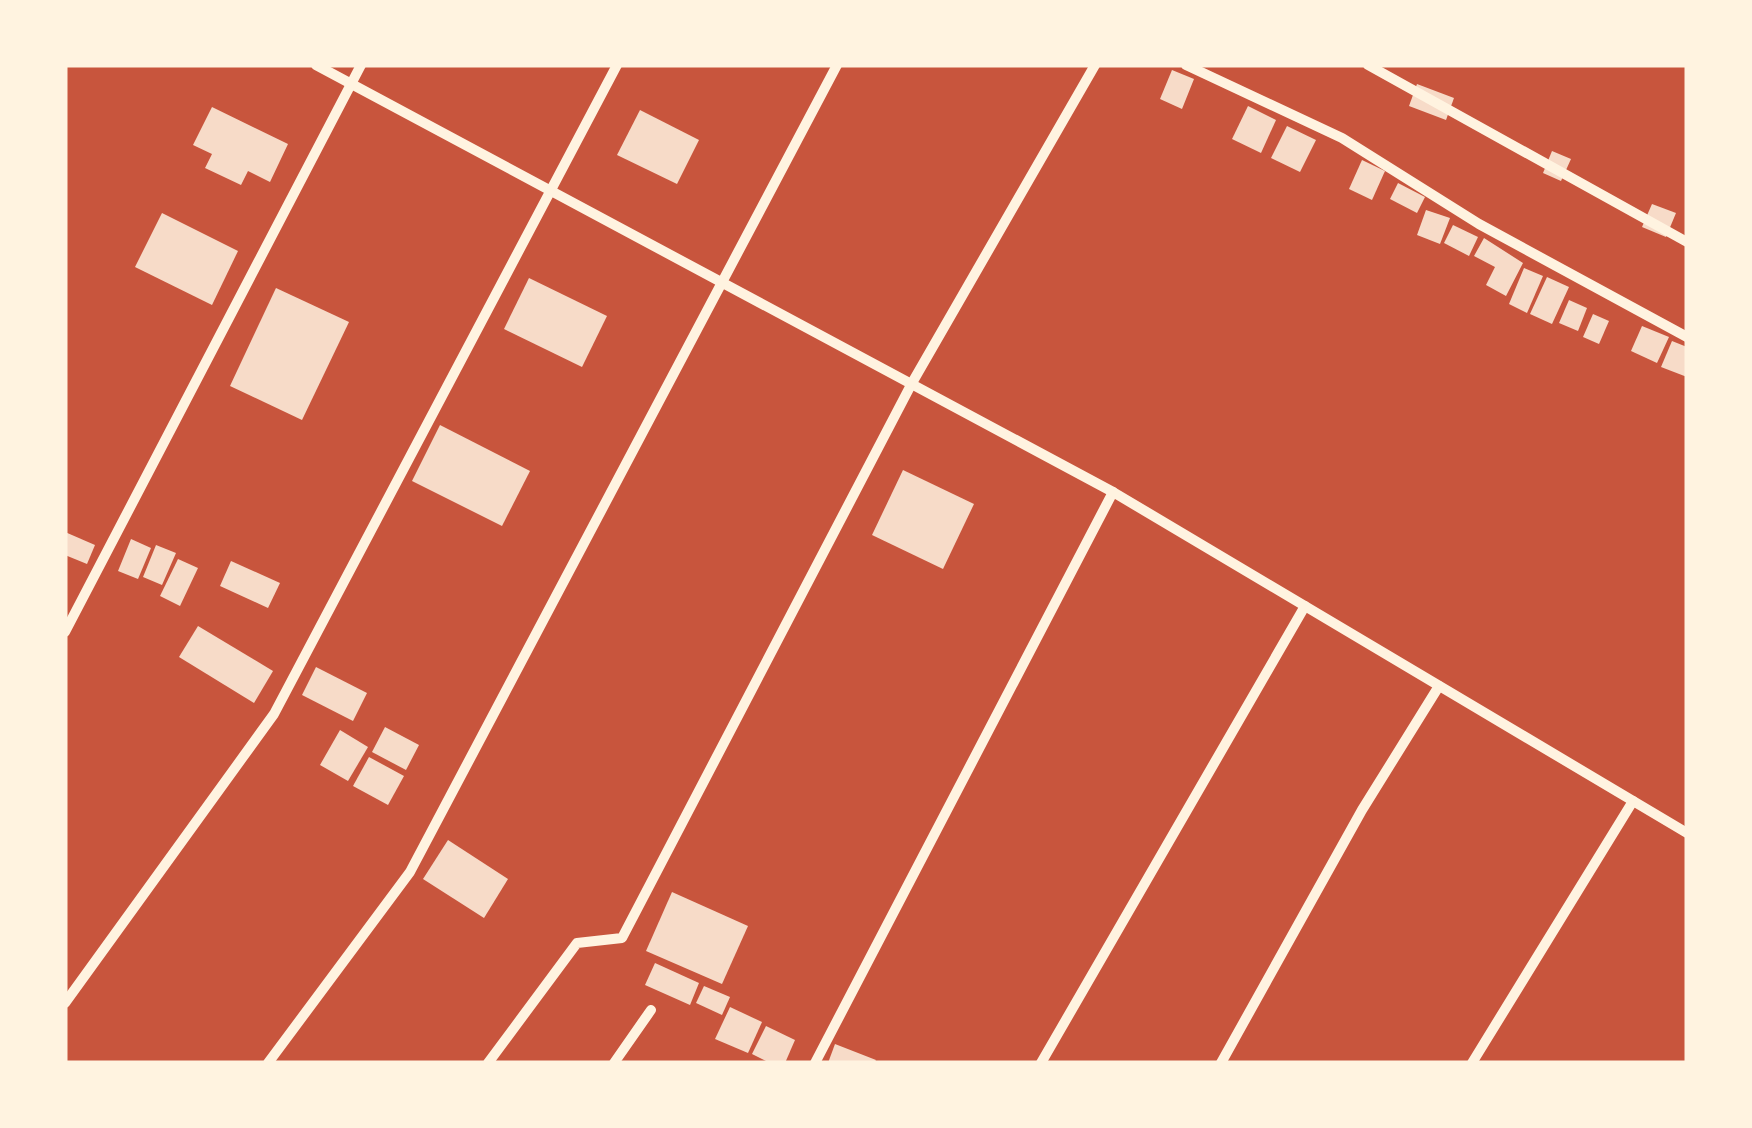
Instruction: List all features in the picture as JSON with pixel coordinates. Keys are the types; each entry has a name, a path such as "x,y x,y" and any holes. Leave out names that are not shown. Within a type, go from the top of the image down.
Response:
{"street":[{"path":"316,65 1113,492 1687,833"},
{"path":"65,632 362,65"},
{"path":"65,1003 274,714 617,65"},
{"path":"268,1063 410,872 837,65"},
{"path":"488,1063 578,943 622,938 912,383 1096,65"},
{"path":"1186,65 1342,138 1479,224 1687,336"},
{"path":"1368,65 1687,242"},
{"path":"815,1063 1113,492"},
{"path":"1041,1063 1305,606"},
{"path":"1221,1063 1362,810 1439,686"},
{"path":"1472,1063 1633,801"},
{"path":"614,1063 651,1010"}],"building":[{"path":"1172,70 1194,79 1182,109 1160,99"},
{"path":"1417,84 1454,98 1446,120 1409,106"},
{"path":"1248,106 1276,120 1261,153 1232,139"},
{"path":"212,107 288,144 270,182 248,171 241,185 205,168 212,154 193,145"},
{"path":"640,110 699,140 677,184 617,155"},
{"path":"1287,126 1316,140 1300,172 1271,158"},
{"path":"1552,151 1571,159 1561,181 1543,173"},
{"path":"1362,160 1385,171 1372,200 1349,189"},
{"path":"1398,183 1425,197 1417,213 1390,199"},
{"path":"1652,204 1676,213 1666,237 1642,227"},
{"path":"1426,210 1450,218 1440,244 1417,235"},
{"path":"162,213 238,251 212,305 135,267"},
{"path":"1453,225 1478,237 1469,256 1444,243"},
{"path":"1484,238 1523,263 1506,296 1486,285 1495,267 1474,256"},
{"path":"1524,268 1543,276 1527,313 1509,304"},
{"path":"1547,277 1569,287 1552,324 1530,314"},
{"path":"529,278 607,316 582,367 504,329"},
{"path":"276,288 349,322 302,420 230,386"},
{"path":"1569,300 1587,308 1578,331 1559,323"},
{"path":"1593,314 1609,321 1599,344 1583,337"},
{"path":"1642,326 1669,337 1657,363 1631,351"},
{"path":"1672,341 1687,347 1687,377 1661,367"},
{"path":"440,425 530,471 502,526 412,481"},
{"path":"903,470 974,504 943,569 872,535"},
{"path":"65,532 95,545 87,564 65,555"},
{"path":"131,539 151,548 138,579 118,571"},
{"path":"156,545 176,553 162,585 143,577"},
{"path":"178,559 198,568 180,606 160,596"},
{"path":"231,561 280,583 268,608 220,586"},
{"path":"198,626 273,671 254,703 179,657"},
{"path":"316,667 367,693 353,721 302,695"},
{"path":"385,727 419,745 406,770 372,752"},
{"path":"340,730 368,747 348,781 320,765"},
{"path":"369,757 404,776 388,805 353,786"},
{"path":"448,840 508,879 484,918 423,879"},
{"path":"672,892 748,926 722,984 646,951"},
{"path":"655,963 699,983 690,1005 645,985"},
{"path":"704,986 730,997 722,1015 696,1003"},
{"path":"730,1007 762,1022 748,1053 715,1039"},
{"path":"766,1026 795,1040 785,1063 770,1063 752,1054"},
{"path":"835,1044 876,1060 828,1063"}]}
